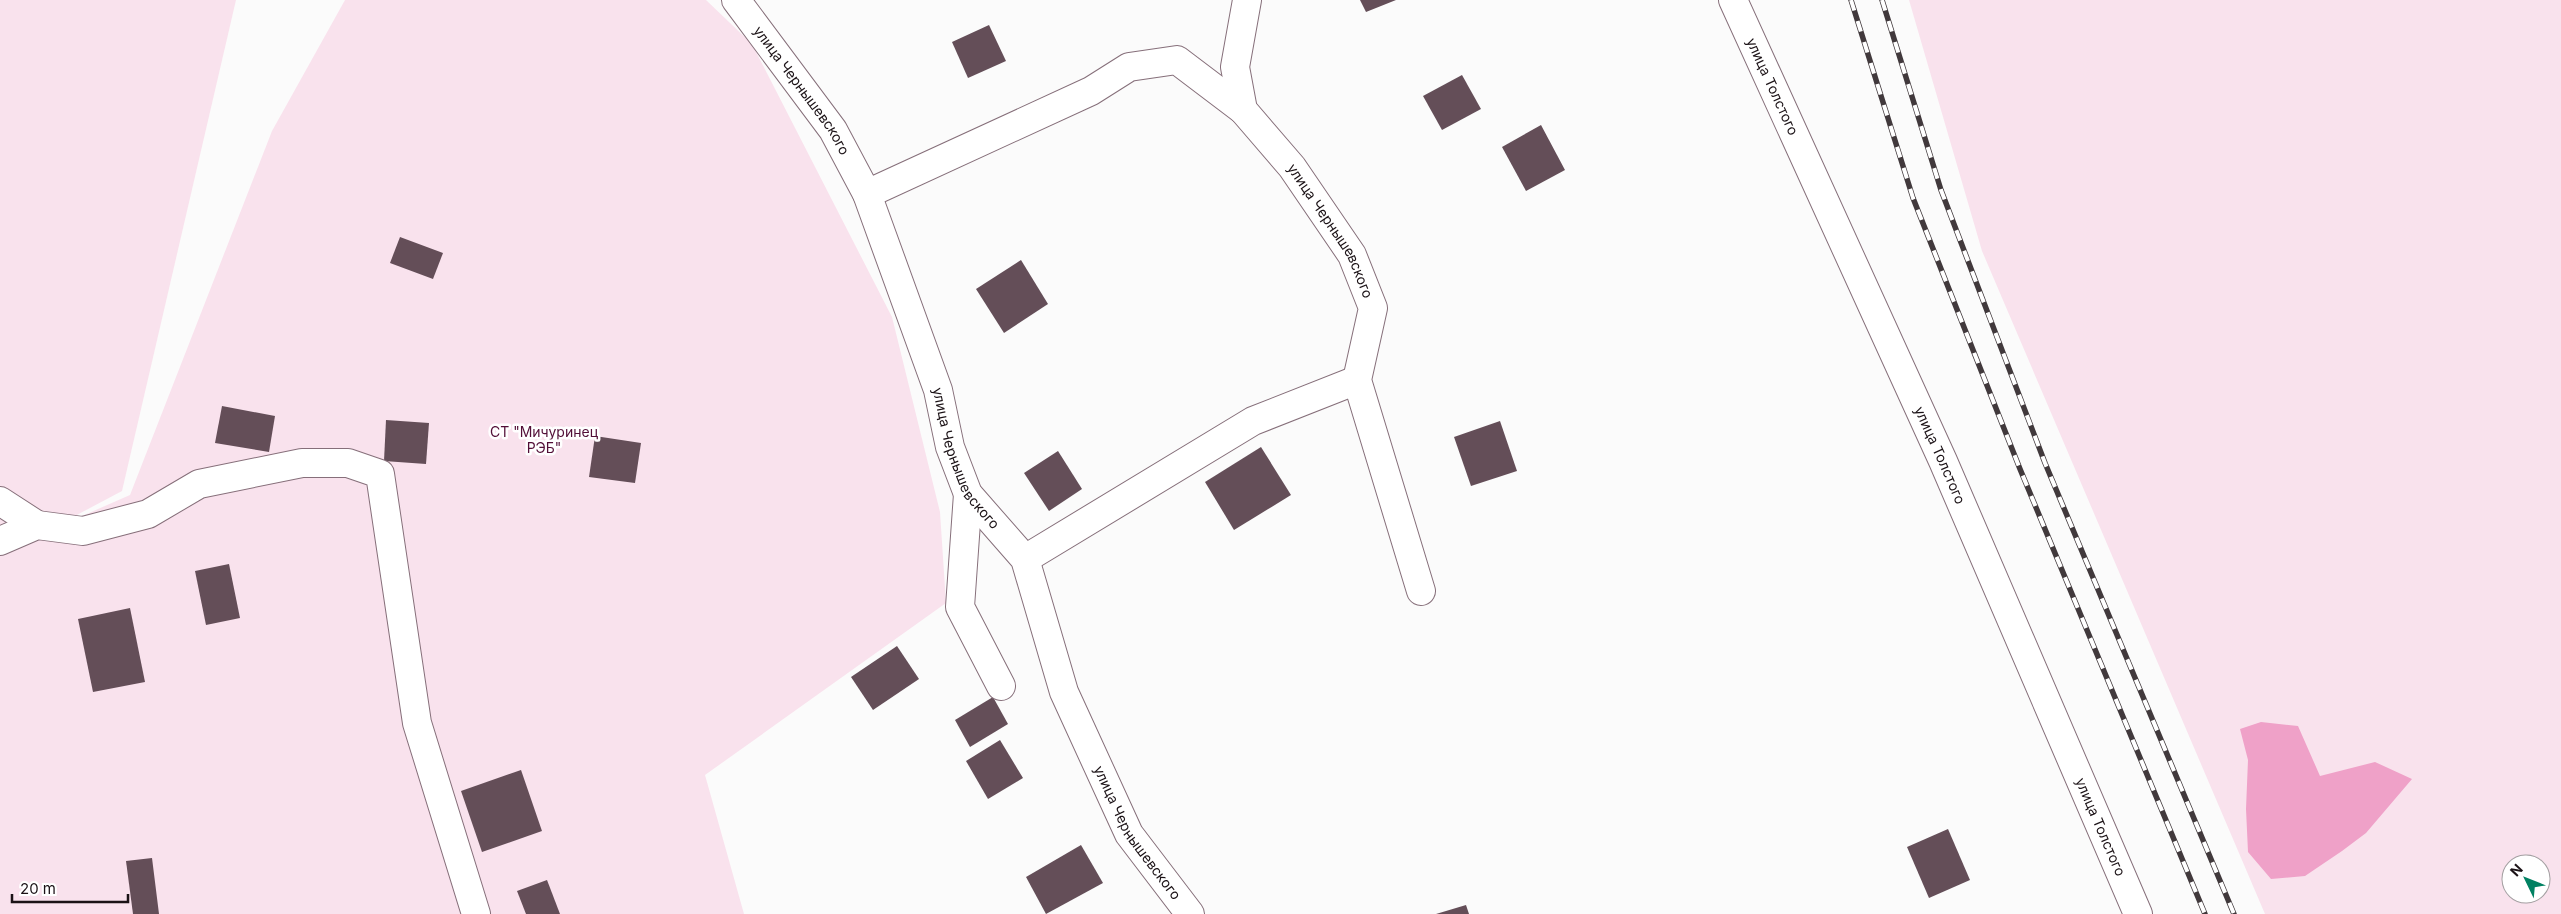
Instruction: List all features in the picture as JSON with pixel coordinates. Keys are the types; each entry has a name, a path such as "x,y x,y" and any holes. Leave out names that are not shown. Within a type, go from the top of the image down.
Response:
{"street":[{"name":"улица Чернышевского","path":"736,0 833,130 867,194 938,390 950,447 968,494 1026,559 1064,692 1129,834 1190,914"},
{"name":"улица Чернышевского","path":"1247,0 1235,67 1244,110 1292,167 1352,255 1373,308 1357,380 1421,591"},
{"name":"улица Толстого","path":"1733,0 1943,461 2138,914"},
{"path":"867,194 1091,91 1129,67 1176,60 1244,110"},
{"path":"1026,559 1253,421 1357,380"},
{"path":"0,501 37,526 83,531 148,514 199,484 302,463 348,462 380,474 417,723 476,914"},
{"path":"968,494 960,607 1001,686"},
{"path":"0,541 37,526"}],"green space":[{"path":"0,0 236,0 122,491 56,526 0,490"},
{"name":"СТ \"Мичуринец РЭБ\"","path":"345,0 706,0 752,44 892,317 940,512 946,603 705,775 744,914 0,914 0,505 41,534 130,495 272,131"},
{"path":"1909,0 2561,0 2561,914 2265,914 1982,251"}],"shaded area":[{"path":"2261,722 2298,726 2320,776 2375,762 2412,779 2366,833 2342,851 2305,876 2271,879 2248,852 2246,809 2248,760 2240,729"}],"building":[{"path":"1360,0 1396,0 1366,12"},
{"path":"989,25 1006,61 968,78 952,42"},
{"path":"1462,75 1481,109 1442,130 1423,96"},
{"path":"1541,125 1565,170 1526,191 1502,147"},
{"path":"400,237 443,253 433,279 390,263"},
{"path":"1021,260 1048,304 1004,333 976,289"},
{"path":"222,406 275,416 269,452 215,443"},
{"path":"386,420 429,423 426,464 384,461"},
{"path":"1500,421 1517,471 1471,486 1454,437"},
{"path":"595,436 641,443 635,483 589,477"},
{"path":"1261,447 1291,495 1234,530 1205,482"},
{"path":"1058,451 1082,489 1049,511 1024,473"},
{"path":"229,564 240,618 206,625 195,571"},
{"path":"130,608 145,682 93,692 78,619"},
{"path":"897,646 919,679 873,710 851,677"},
{"path":"993,697 1008,724 970,747 955,720"},
{"path":"1000,740 1023,778 988,799 966,761"},
{"path":"521,770 542,831 482,852 461,791"},
{"path":"1948,829 1970,880 1929,898 1907,847"},
{"path":"1081,845 1103,883 1046,914 1026,877"},
{"path":"152,858 159,914 133,914 126,861"},
{"path":"547,880 560,914 526,914 517,891"},
{"path":"1466,905 1469,914 1436,914"}],"railway":[{"path":"1851,0 1913,198 2020,469 2205,914"},
{"path":"1882,0 1941,190 2045,463 2234,914"}]}
